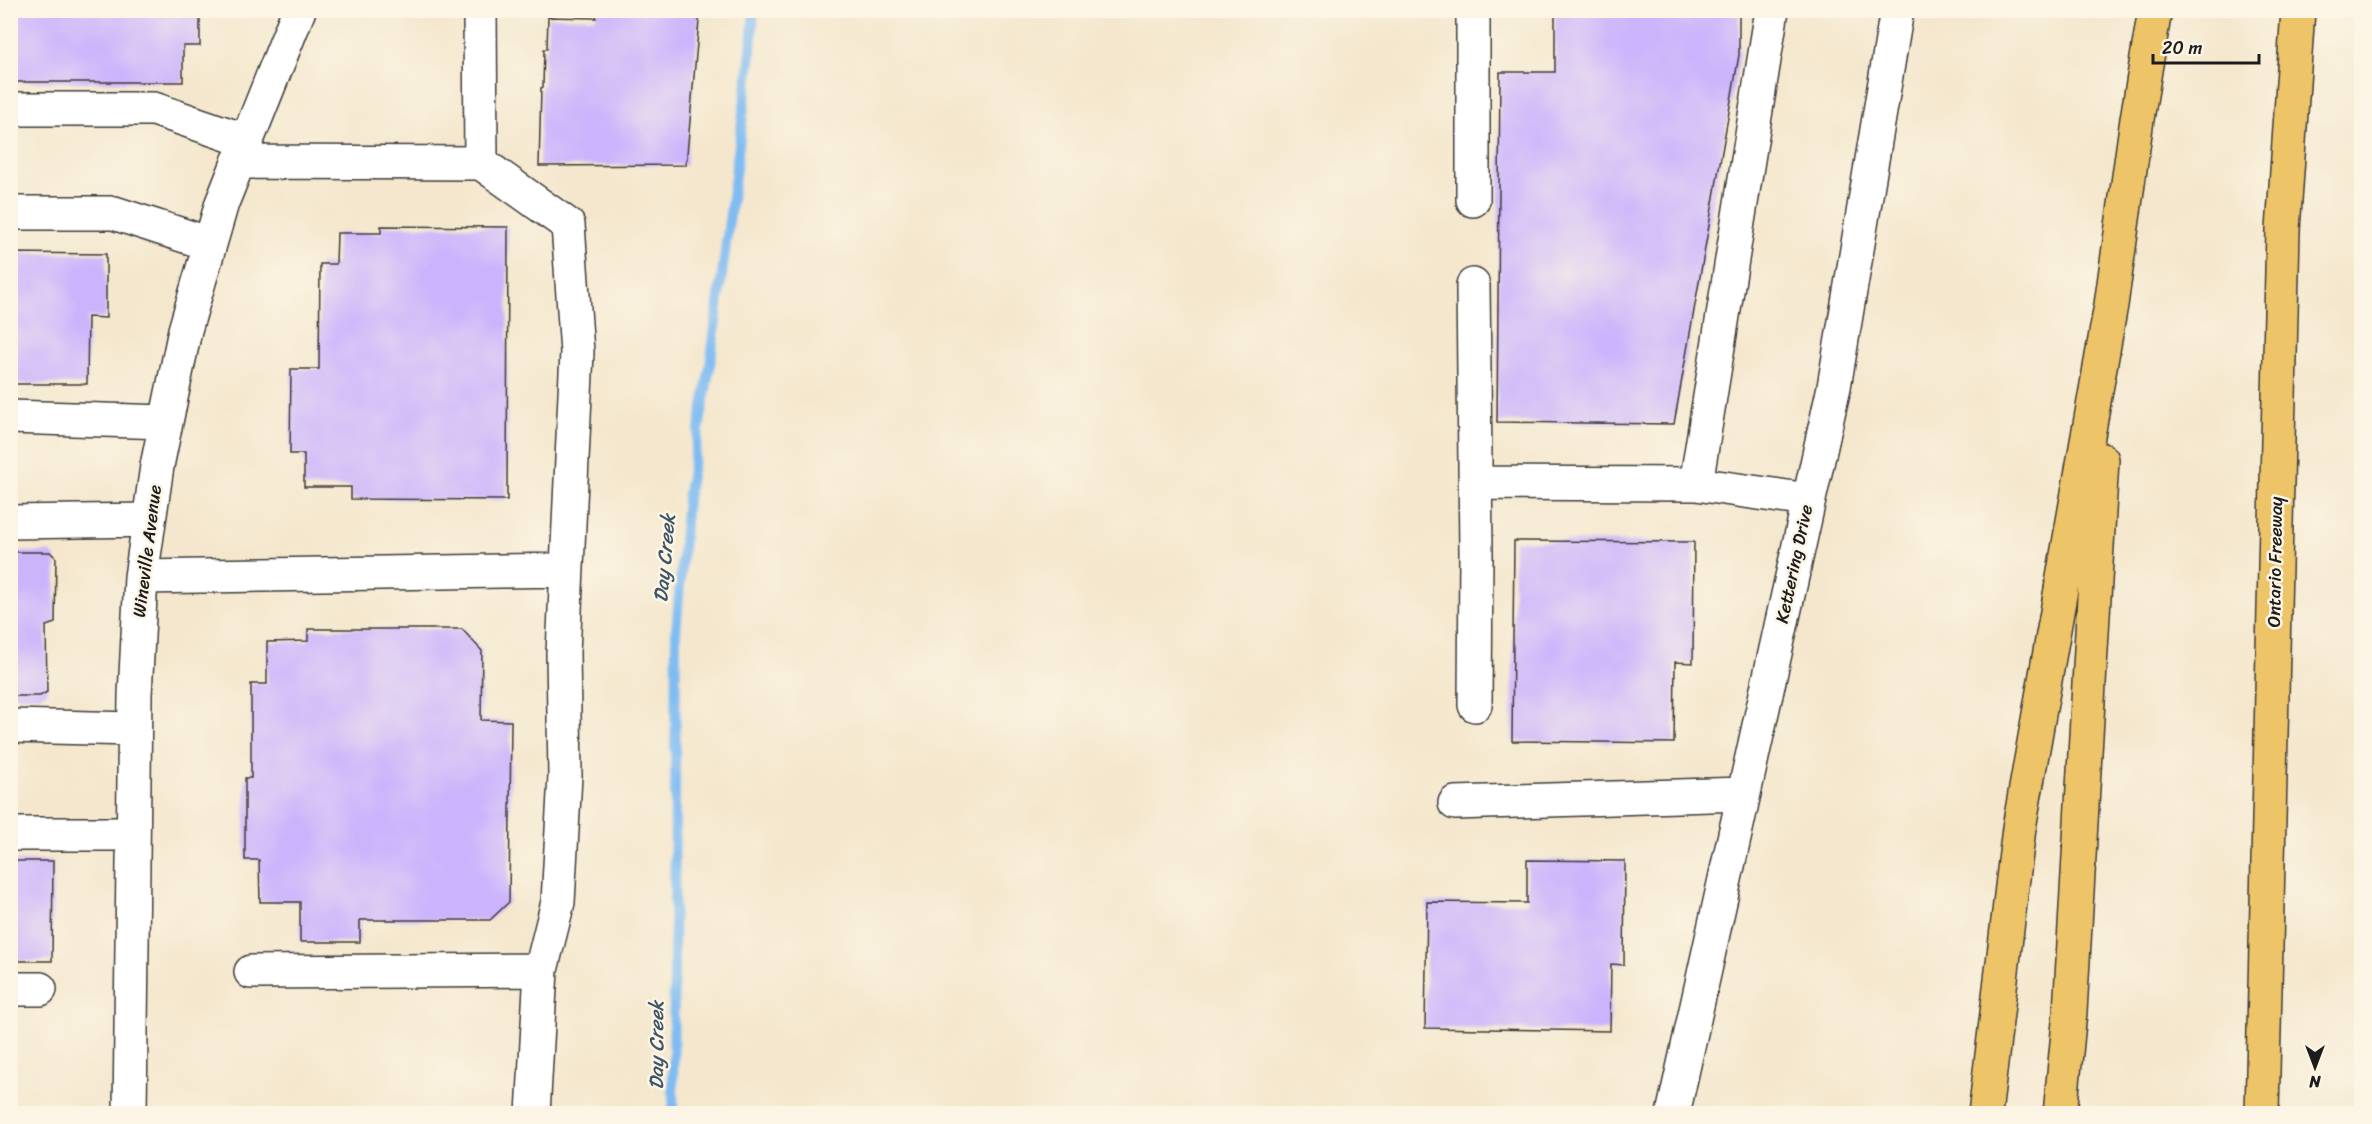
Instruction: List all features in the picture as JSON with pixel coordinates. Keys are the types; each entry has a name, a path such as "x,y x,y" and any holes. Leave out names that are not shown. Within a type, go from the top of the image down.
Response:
{"highway":[{"path":"1985,1113 2019,828 2111,305 2155,10"},
{"name":"Ontario Freeway","path":"2262,1113 2283,230 2298,10"},
{"path":"2060,1113 2070,1012 2111,305"}],"street":[{"name":"Wineville Avenue","path":"130,1113 134,729 141,578 149,520 185,330 222,202 299,10"},
{"path":"480,10 482,163"},
{"path":"1473,10 1473,200"},
{"path":"1696,484 1772,10"},
{"name":"Kettering Drive","path":"1673,1113 1834,387 1897,10"},
{"path":"10,109 154,109 242,152 482,163 568,225 577,352 563,653 564,776 558,903 541,970 533,1113"},
{"path":"10,213 114,213 210,243"},
{"path":"1473,285 1476,483 1475,705"},
{"path":"10,417 166,422"},
{"path":"1476,483 1696,484 1808,500"},
{"path":"10,522 149,520"},
{"path":"141,578 567,570"},
{"path":"10,726 134,729"},
{"path":"1455,803 1743,794"},
{"path":"10,834 133,834"},
{"path":"251,972 541,970"}],"building":[{"path":"10,10 200,10 200,46 183,46 183,82 10,82"},
{"path":"596,10 700,10 686,165 539,166 541,88 543,87 544,49 547,49 548,17 596,18"},
{"path":"1555,10 1739,10 1739,55 1674,424 1497,422 1500,72 1555,72"},
{"path":"381,226 508,227 507,500 351,499 351,487 304,487 304,454 290,454 291,369 319,369 320,264 336,264 337,233 381,233"},
{"path":"10,253 106,254 106,318 88,317 87,384 10,384"},
{"path":"1514,541 1694,542 1693,663 1675,662 1674,743 1512,741"},
{"path":"10,552 50,552 56,558 55,623 46,626 47,692 40,696 10,696"},
{"path":"308,629 462,629 482,651 481,720 511,721 509,902 490,920 360,920 360,942 300,942 300,902 260,902 259,860 245,860 245,778 251,778 251,684 267,684 267,642 308,641"},
{"path":"1527,860 1625,861 1624,965 1611,964 1610,1031 1425,1028 1427,902 1527,903"},
{"path":"10,861 53,861 52,961 10,961"}],"waterway":[{"name":"Day Creek","path":"673,1114 676,632 687,499 710,366 750,61 754,10"}]}
